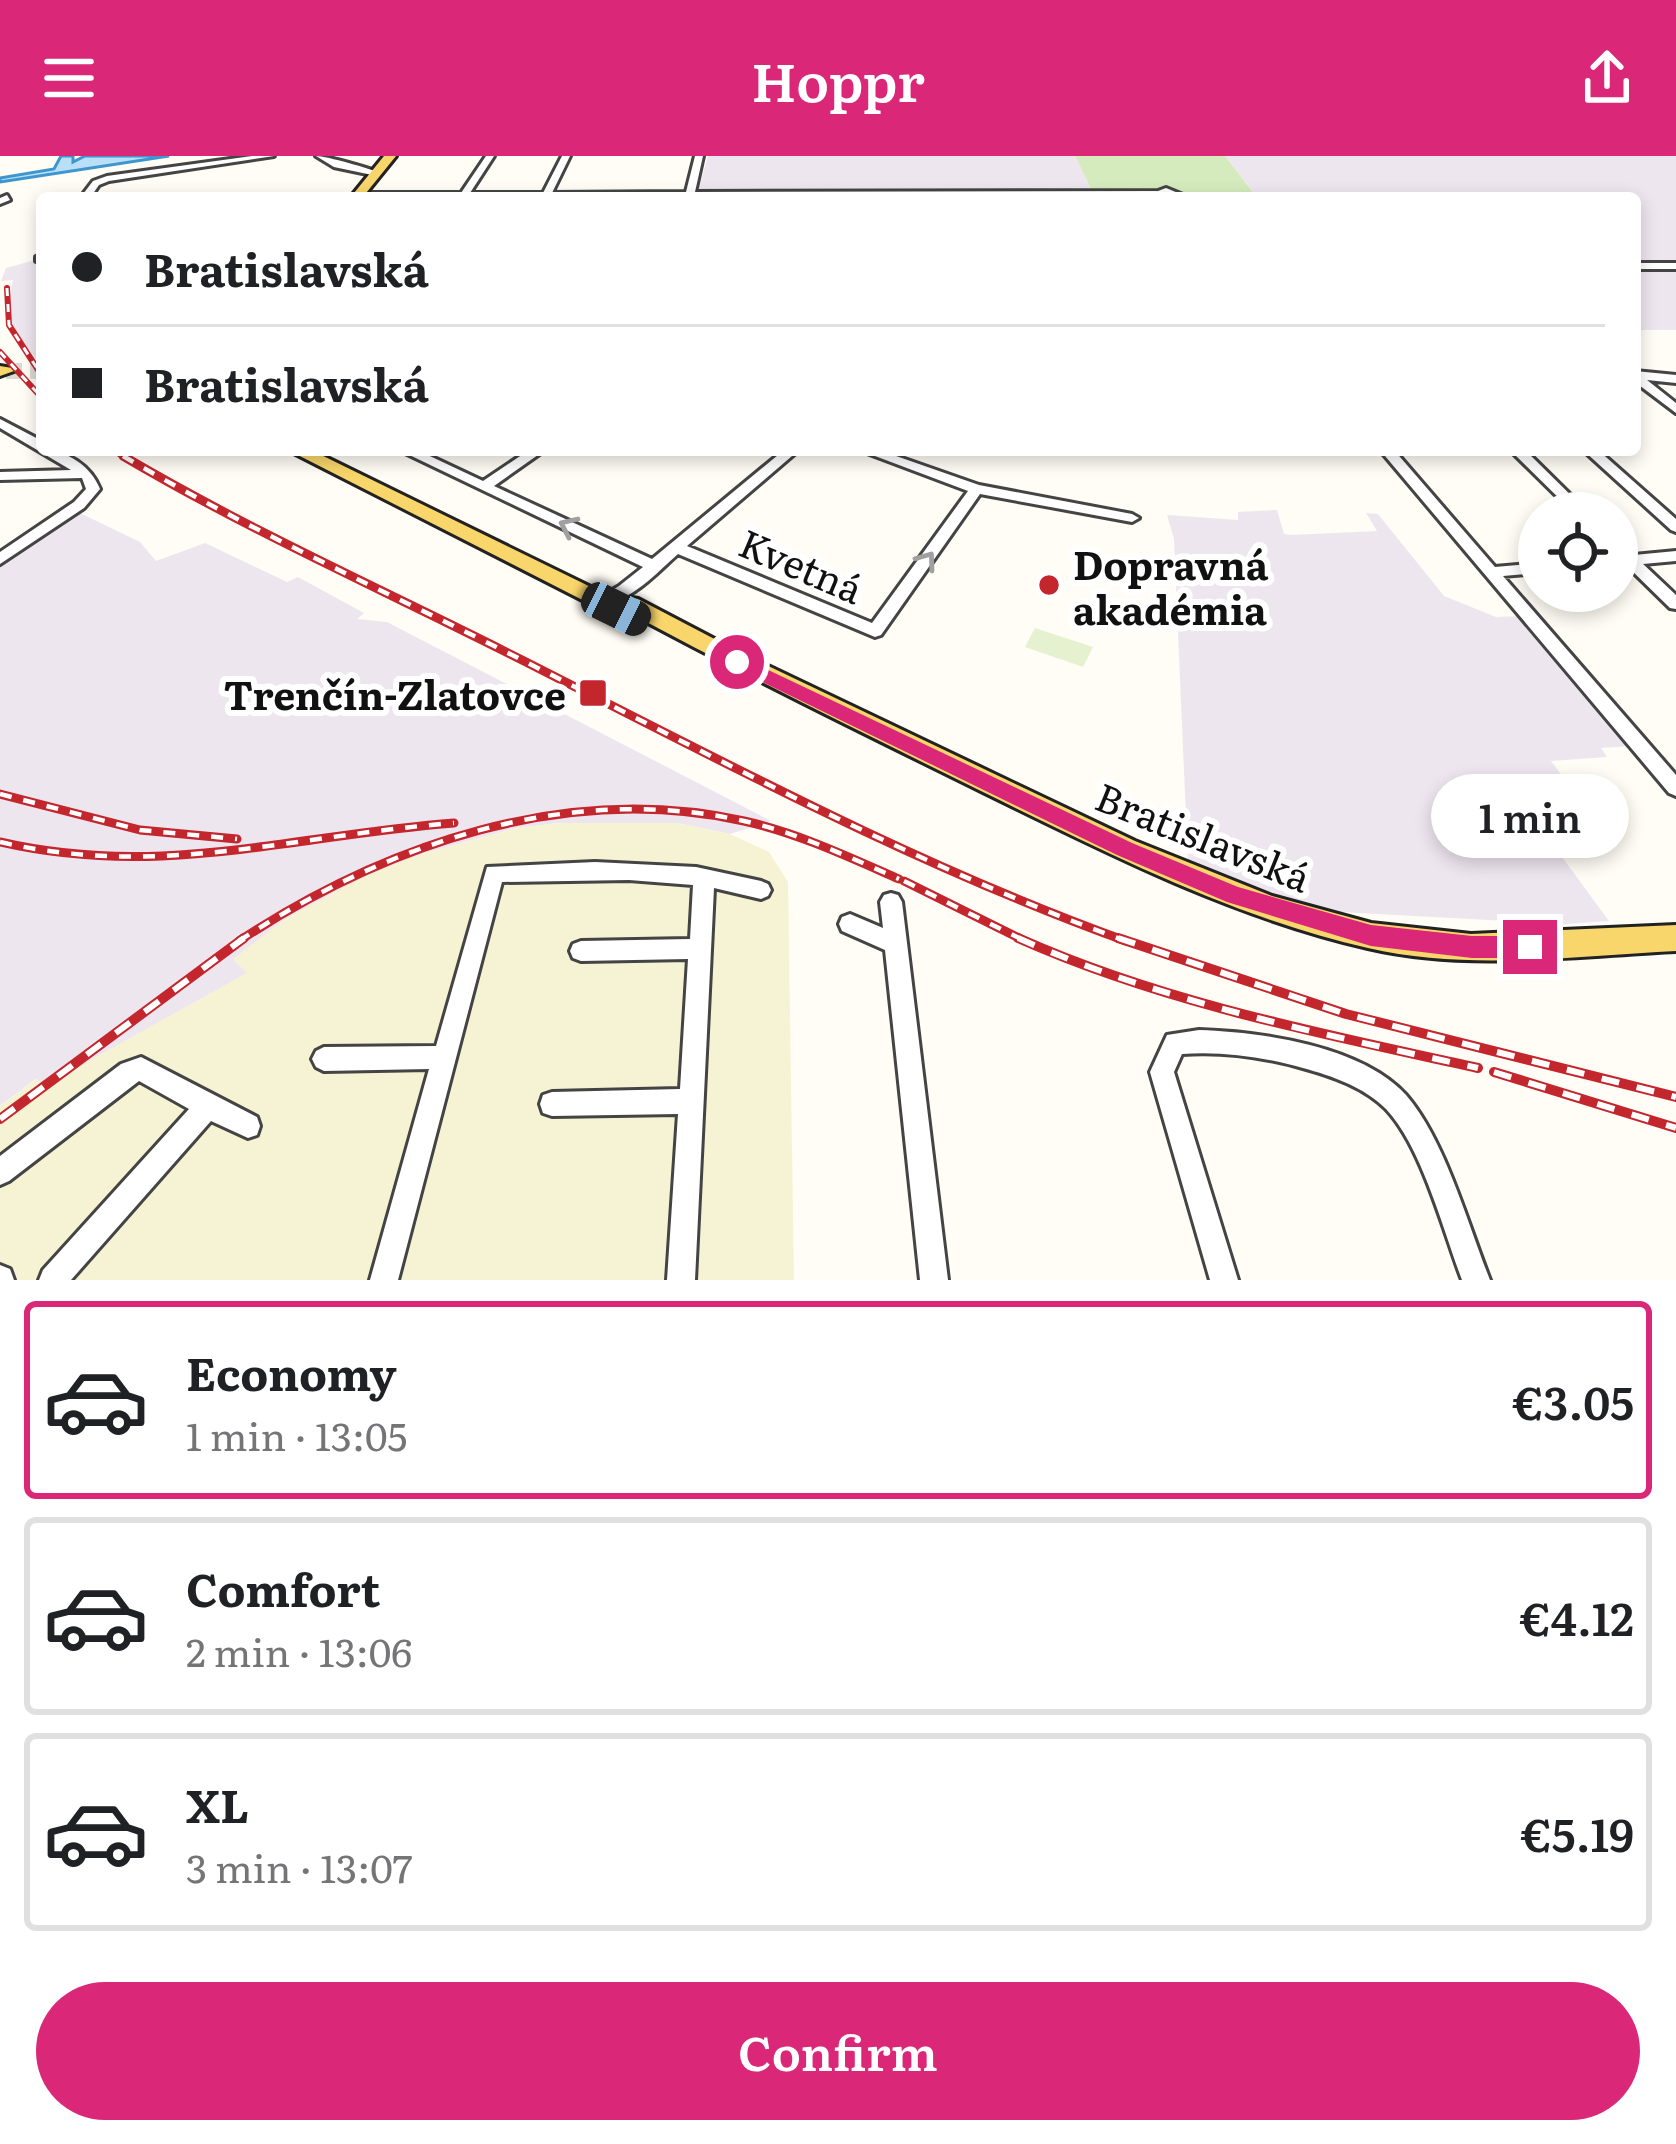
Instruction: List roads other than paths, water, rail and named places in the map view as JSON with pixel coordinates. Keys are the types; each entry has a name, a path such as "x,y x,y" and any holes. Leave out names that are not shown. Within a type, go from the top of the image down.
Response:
{"main road":[{"path":"360,192 381,164"},
{"name":"Bratislavská","path":"309,456 708,653 737,662 1125,849 1235,896 1390,939 1472,947 1676,938"}],"street":[{"path":"91,192 104,180 270,156"},
{"path":"466,192 490,156"},
{"path":"548,192 566,156"},
{"path":"690,192 699,156"},
{"path":"326,157 353,167 381,164"},
{"path":"1641,266 1676,266"},
{"path":"1641,376 1676,379"},
{"path":"1641,381 1676,409"},
{"path":"0,423 36,443"},
{"path":"0,559 80,506 93,489 86,473 58,456"},
{"path":"419,456 653,566"},
{"path":"484,486 529,456"},
{"path":"604,599 625,590 785,456"},
{"path":"883,456 976,489 1132,518"},
{"path":"1392,456 1676,788"},
{"path":"1523,456 1560,492"},
{"path":"1597,456 1676,526"},
{"path":"0,476 86,473"},
{"name":"Kvetná","path":"675,547 875,631 976,489"},
{"path":"1638,556 1676,556"},
{"path":"1490,572 1518,570"},
{"path":"1638,571 1676,604"},
{"path":"384,1280 494,873 668,872 761,890"},
{"path":"681,1280 704,878"},
{"path":"891,902 934,1280"},
{"path":"850,924 896,944"},
{"path":"581,951 700,949"},
{"path":"1224,1280 1162,1072 1174,1042 1198,1039 1273,1046 1365,1080 1393,1098 1420,1144 1476,1280"},
{"path":"324,1059 445,1057"},
{"path":"0,1172 128,1072 141,1069 248,1126"},
{"path":"552,1104 691,1101"},
{"path":"52,1280 208,1106"}],"water":[{"path":"61,156 73,156 73,162 85,156 169,156 0,182 0,178 54,169"}],"tunnel":[{"path":"6,371 36,371"}],"railway":[{"path":"7,288 9,325 36,367"},
{"path":"0,352 36,391"},
{"path":"123,456 128,459"},
{"path":"123,456 271,536 820,810 971,880 1120,938"},
{"path":"0,794 140,830 237,839"},
{"path":"239,941 296,906 417,850 545,816 678,811 744,821 804,839 899,879"},
{"path":"0,842 59,852 172,855 454,823"},
{"path":"904,881 1024,941"},
{"path":"0,1119 244,938"},
{"path":"1018,938 1024,941"},
{"path":"1120,938 1346,1014 1676,1097"},
{"path":"1120,938 1126,941"},
{"path":"1024,941 1187,999 1478,1068"},
{"path":"1494,1072 1676,1128"}],"place":[{"name":"Dopravná akadémia","path":"1049,585"},
{"name":"Trenčín-Zlatovce","path":"593,693"}]}
